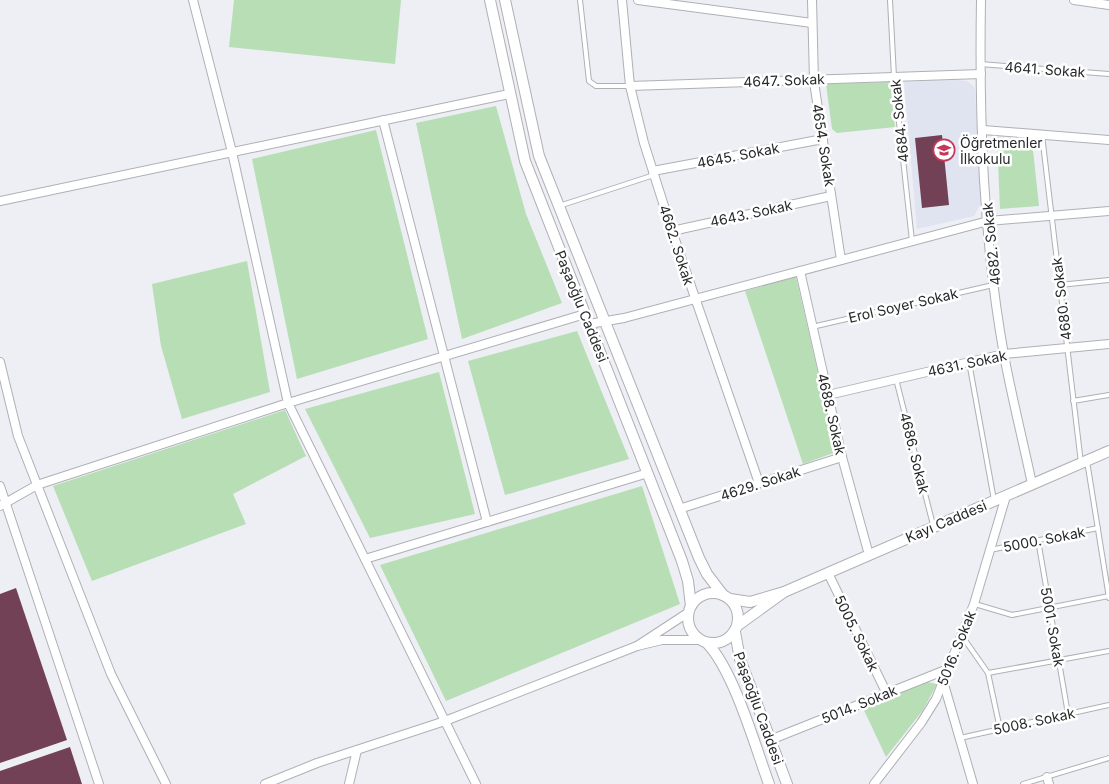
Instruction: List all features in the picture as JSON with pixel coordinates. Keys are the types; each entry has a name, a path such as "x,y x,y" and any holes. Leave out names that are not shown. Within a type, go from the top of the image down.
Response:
{"street":[{"path":"193,0 232,152 288,403 476,784"},
{"name":"Paşaoğlu Caddesi","path":"490,0 509,94 525,160 684,567 690,609"},
{"name":"Paşaoğlu Caddesi","path":"505,0 531,127 539,156 703,567 726,597"},
{"name":"4662. Sokak","path":"622,0 630,86 654,173 759,484"},
{"path":"638,0 812,23"},
{"name":"4654. Sokak","path":"812,0 814,79 841,260"},
{"name":"4682. Sokak","path":"982,0 980,64 988,221 1004,354 1032,484"},
{"path":"1074,0 1109,5"},
{"name":"4647. Sokak","path":"630,86 981,74"},
{"path":"0,201 509,94"},
{"path":"383,120 487,522"},
{"path":"983,130 1109,140"},
{"name":"4645. Sokak","path":"654,173 823,139"},
{"name":"4643. Sokak","path":"672,231 831,196"},
{"path":"589,324 605,322 695,299 988,221 1109,212"},
{"name":"4688. Sokak","path":"800,271 842,457 869,555"},
{"path":"3,505 37,485 288,403 584,314"},
{"name":"4631. Sokak","path":"828,395 1004,354 1109,344"},
{"path":"0,362 18,436 110,674 166,784"},
{"name":"Kayı Caddesi","path":"726,597 750,602 784,592 1109,451"},
{"name":"4629. Sokak","path":"679,509 842,457"},
{"path":"365,559 648,473"},
{"path":"0,486 3,505 99,784"},
{"name":"5016. Sokak","path":"874,784 921,723 943,681 974,604 1006,496"},
{"name":"5005. Sokak","path":"828,573 887,694"},
{"name":"Kayı Caddesi","path":"736,629 784,592"},
{"path":"265,784 357,750 445,721 637,646 680,638 724,642 736,629 738,612 726,597 707,594 699,597 690,609 637,646"},
{"path":"690,609 689,626 703,641"},
{"name":"Paşaoğlu Caddesi","path":"736,629 740,659 787,784"},
{"name":"Paşaoğlu Caddesi","path":"703,641 716,653 728,674 769,784"},
{"name":"5014. Sokak","path":"770,740 948,669"},
{"path":"943,681 973,784"},
{"path":"349,784 357,750"}],"lane":[{"name":"4647. Sokak","path":"580,0 590,81 596,86 630,86"},
{"name":"4684. Sokak","path":"890,0 894,77 912,241"},
{"name":"4641. Sokak","path":"980,64 1109,74"},
{"name":"4680. Sokak","path":"1042,135 1073,401 1098,528 1109,597"},
{"name":"4645. Sokak","path":"559,206 654,173"},
{"path":"1059,285 1109,280"},
{"name":"Erol Soyer Sokak","path":"812,327 995,284"},
{"path":"969,362 994,501"},
{"name":"4686. Sokak","path":"896,379 934,527"},
{"path":"1073,401 1109,395"},
{"name":"5000. Sokak","path":"990,550 1098,528"},
{"name":"5001. Sokak","path":"1038,540 1068,714"},
{"name":"5000. Sokak","path":"1102,551 1109,549"},
{"path":"974,604 1008,615 1109,597"},
{"path":"962,636 988,673 1000,729"},
{"path":"988,673 1109,650"},
{"name":"5008. Sokak","path":"960,738 1109,705"},
{"path":"1023,784 1048,780 1109,758"}],"shaded area":[{"name":"Öğretmenler İlkokulu","path":"967,81 975,88 981,203 974,216 917,229 904,82"}],"green space":[{"path":"234,0 401,0 395,64 229,47"},
{"path":"890,82 895,127 837,133 832,129 826,84"},
{"path":"496,106 526,214 562,303 462,339 416,123"},
{"path":"376,130 428,339 297,379 252,159"},
{"path":"997,137 1032,141 1039,206 1000,209"},
{"path":"247,261 270,392 182,419 161,346 152,284"},
{"path":"796,277 836,452 803,464 745,291"},
{"path":"577,331 629,459 505,495 468,361"},
{"path":"439,372 475,514 370,538 305,409"},
{"path":"285,410 306,456 233,494 246,524 92,581 53,486"},
{"path":"642,486 680,604 446,701 380,565"},
{"path":"922,681 937,684 923,710 886,757 862,706"}],"building":[{"path":"942,135 949,205 922,208 915,138"},
{"path":"16,588 67,740 0,763 0,594"},
{"path":"70,747 82,784 0,784 0,771"}],"place":[{"name":"Öğretmenler İlkokulu","path":"944,150"}]}
